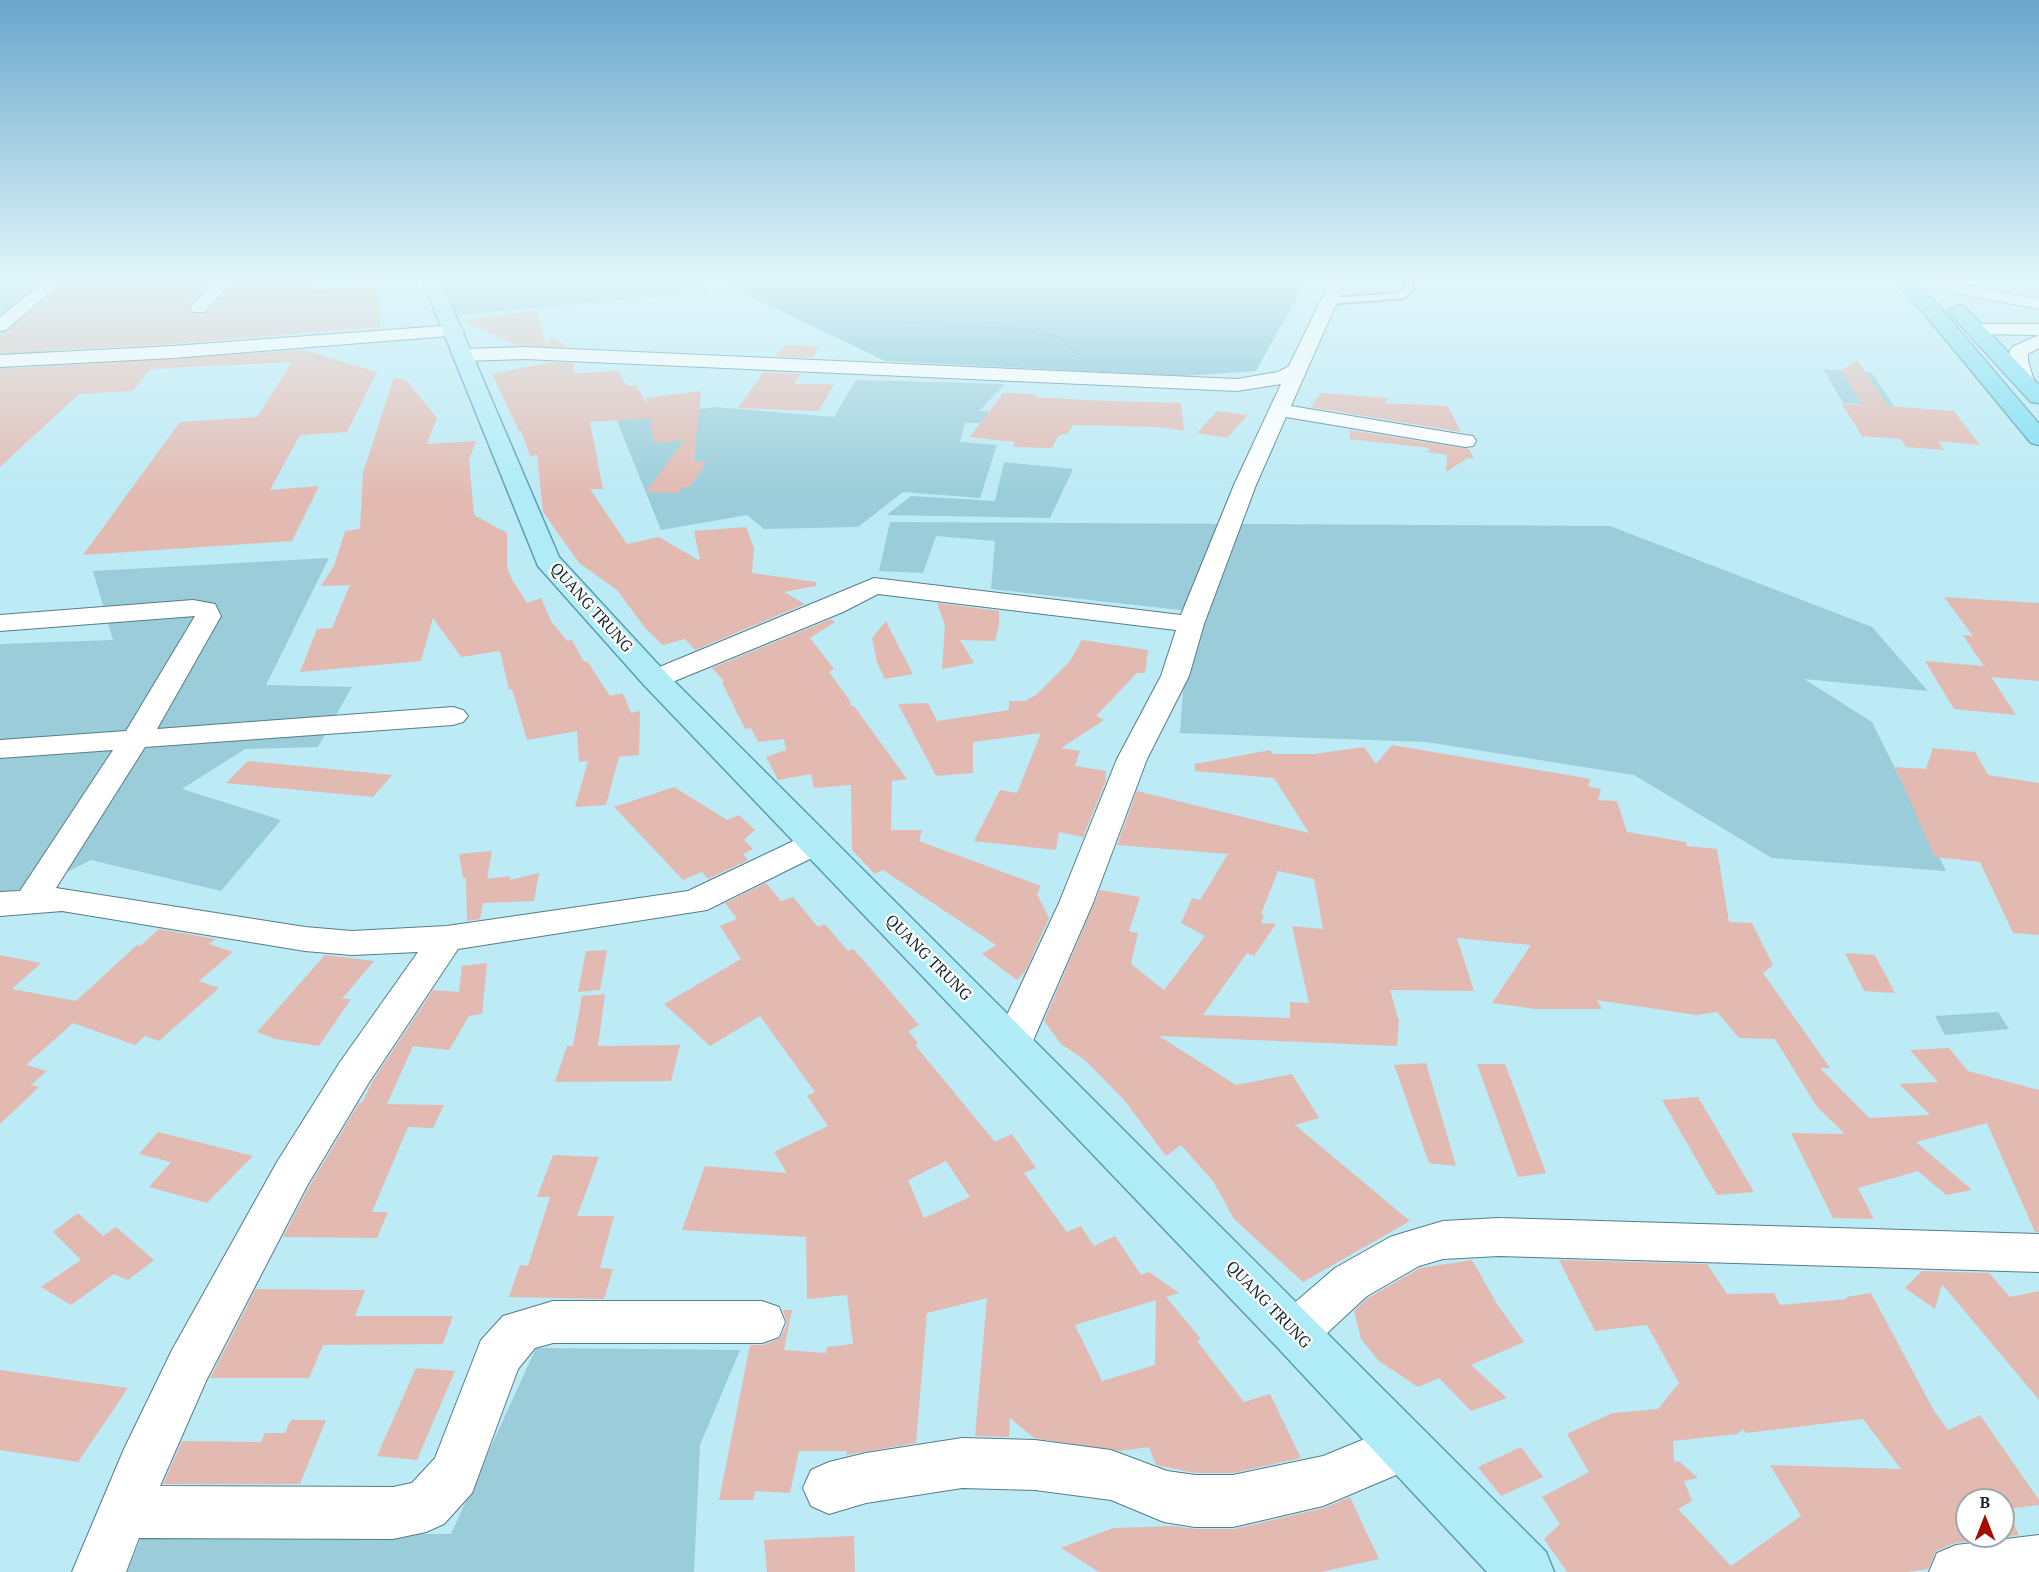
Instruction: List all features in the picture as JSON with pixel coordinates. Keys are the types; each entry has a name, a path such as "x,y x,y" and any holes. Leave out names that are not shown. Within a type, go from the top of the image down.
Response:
{"highway":[{"path":"1966,350 2039,438"},
{"path":"1995,350 2039,397"}],"main road":[{"name":"QUANG TRUNG","path":"463,350 547,560 655,679 1295,1332 1404,1448 1526,1572"}],"street":[{"path":"0,361 190,350"},
{"path":"508,350 525,353 1237,385 1284,376 1297,369"},
{"path":"1013,1043 1076,903 1131,759 1175,676 1191,624 1245,485 1305,350"},
{"path":"2020,350 2018,361 2024,381"},
{"path":"1280,410 1465,441"},
{"path":"655,679 834,606 874,586 1191,624"},
{"path":"0,623 193,608 206,610 208,616 137,737 9,905"},
{"path":"0,749 137,737 453,716"},
{"path":"9,905 62,899 352,943 447,938 695,902 816,843"},
{"path":"99,1572 189,1366 292,1174 354,1073 447,938"},
{"path":"1295,1332 1351,1282 1406,1251 1443,1240 1498,1237 2039,1253"},
{"path":"124,1512 393,1513 426,1506 454,1474 498,1356 519,1331 553,1322 762,1322"},
{"path":"829,1488 866,1478 962,1463 1035,1465 1111,1475 1164,1496 1195,1501 1233,1501 1323,1481 1404,1448"},
{"path":"1956,1572 2039,1562"}],"path":[{"path":"1077,350 1092,378"}],"shaded area":[{"path":"0,350 52,350 34,365 0,369"},
{"path":"863,350 1267,350 1256,371 1184,376 885,361"},
{"path":"1823,369 1872,373 1895,407 1843,403"},
{"path":"856,380 1005,384 979,411 1007,412 996,423 965,423 960,442 997,445 980,498 903,492 858,527 764,529 747,515 661,530 617,421 714,407 834,417"},
{"path":"1004,462 1073,469 1050,518 887,515 911,496 995,501"},
{"path":"890,522 1610,526 1872,627 1928,691 1804,679 1872,722 1946,871 1772,858 1634,775 1426,742 1180,733 1189,611 991,589 995,541 936,536 923,573 879,571"},
{"path":"329,558 266,685 352,687 318,747 245,749 182,789 281,820 221,891 91,860 0,905 0,644 113,640 93,571"},
{"path":"1998,1012 2009,1029 1945,1035 1935,1016"},
{"path":"536,1348 740,1350 700,1445 694,1572 127,1572 143,1533 451,1534"}],"building":[{"path":"0,350 51,350 0,353"},
{"path":"306,350 377,372 347,432 300,435 270,490 319,486 292,541 83,555 180,422 257,417 292,362 150,369 133,391 79,394 0,467 0,369"},
{"path":"780,350 817,350 812,358 775,356"},
{"path":"1857,360 1888,406 1954,411 1980,445 1938,441 1944,450 1906,447 1901,439 1862,436 1842,404 1863,405 1841,371"},
{"path":"551,362 574,363 573,374 618,370 627,386 636,385 648,406 646,398 701,391 694,461 707,462 689,488 683,487 678,493 646,492 684,440 654,443 650,418 590,422 603,489 590,489 627,544 659,537 700,561 694,531 746,527 754,548 752,573 816,582 816,586 784,592 805,604 695,650 685,639 663,645 646,629 617,590 579,563 543,512 537,455 530,456 521,431 492,374"},
{"path":"764,372 801,374 794,384 834,384 819,411 738,408"},
{"path":"394,377 407,381 437,418 427,444 476,441 469,460 474,515 507,533 507,566 511,578 527,603 541,598 551,621 567,641 572,640 584,662 587,661 610,696 623,693 631,713 640,711 639,755 619,757 606,805 575,807 588,761 579,762 577,731 527,740 512,689 509,690 500,651 461,657 433,618 421,661 300,672 317,629 332,628 350,585 321,586 334,566 345,531 360,529 363,473"},
{"path":"1003,393 1087,400 1181,403 1184,431 1160,427 1073,425 1067,434 1059,435 1052,448 1013,447 1015,442 970,437"},
{"path":"1321,393 1389,398 1384,403 1448,406 1461,432 1311,407"},
{"path":"1217,411 1248,415 1227,438 1197,433"},
{"path":"1350,430 1469,449 1474,459 1468,458 1446,472 1447,455 1427,452 1430,448 1350,439"},
{"path":"1944,597 2039,603 2039,681 1991,677 1963,635 1973,636"},
{"path":"937,603 999,611 999,625 995,641 960,640 974,663 942,669 945,625"},
{"path":"831,619 835,622 810,638 834,669 829,672 850,701 851,706 854,706 907,779 892,781 891,830 922,830 919,841 1041,886 1037,894 1049,918 1025,972 1017,980 982,954 996,945 883,870 875,874 852,850 851,785 814,788 811,774 778,780 766,757 786,750 784,739 758,742 751,728 745,729 722,682 724,681 712,668"},
{"path":"886,621 913,674 885,679 877,662 872,638"},
{"path":"1082,640 1148,650 1145,673 1137,673 1096,716 1104,720 1061,748 1080,751 1075,766 1106,771 1105,783 1083,837 1059,832 1056,850 974,841 1000,790 1017,793 1041,733 973,742 973,773 936,776 898,704 928,703 938,723 938,721 1009,710 1009,701 1025,701 1036,695 1070,661"},
{"path":"1925,661 1984,666 2016,715 1954,709"},
{"path":"1392,745 1591,779 1588,786 1601,789 1598,800 1617,801 1627,832 1686,842 1687,846 1717,849 1729,922 1752,923 1773,965 1763,973 1830,1068 1820,1068 1869,1118 1930,1115 1899,1084 1938,1082 1910,1050 1949,1048 1968,1071 2039,1090 2039,1232 2035,1232 1987,1123 1916,1142 1972,1190 1946,1195 1918,1171 1858,1188 1874,1219 1833,1218 1791,1133 1845,1134 1817,1107 1775,1039 1739,1038 1717,1012 1696,1015 1597,1000 1602,1009 1535,1009 1492,1003 1531,945 1457,938 1474,991 1390,990 1399,1021 1397,1046 1159,1036 1236,1085 1292,1074 1319,1118 1295,1125 1410,1221 1303,1282 1234,1219 1213,1181 1181,1145 1166,1156 1125,1101 1085,1060 1061,1044 1044,1021 1100,890 1140,897 1129,931 1138,933 1131,964 1164,990 1205,936 1181,923 1192,898 1200,900 1228,854 1117,845 1137,791 1309,833 1274,778 1195,771 1195,764 1270,750 1273,754 1314,754 1364,747 1376,764","holes":["1278,871 1314,879 1323,929 1292,926 1309,1003 1290,1002 1290,1018 1203,1015 1247,953 1254,956 1276,924 1261,923 1264,915 1261,914"]},
{"path":"1933,748 1975,752 1988,775 2039,783 2039,935 2013,933 1980,862 1935,857 1895,767 1926,769"},
{"path":"248,761 392,775 373,797 226,783"},
{"path":"674,787 727,820 739,815 755,830 744,840 753,849 743,854 748,860 708,879 702,872 683,880 614,807"},
{"path":"492,851 487,879 510,876 510,880 539,873 534,901 483,903 480,919 467,921 466,878 463,878 459,854"},
{"path":"766,883 781,901 793,897 818,927 825,924 848,951 853,949 919,1025 908,1031 918,1043 915,1045 995,1142 1012,1134 1036,1168 1024,1173 1067,1232 1081,1226 1094,1246 1115,1236 1141,1275 1149,1272 1179,1293 1166,1297 1201,1339 1197,1341 1244,1402 1270,1394 1301,1458 1233,1473 1195,1473 1156,1465 1149,1447 1119,1451 1034,1438 1010,1418 1009,1437 975,1436 987,1298 927,1313 916,1443 846,1455 847,1451 799,1451 790,1493 755,1491 753,1500 719,1500 750,1345 763,1345 781,1338 787,1323 783,1310 792,1310 784,1350 826,1353 827,1347 853,1344 847,1295 807,1299 806,1237 682,1230 705,1166 787,1173 774,1152 828,1126 807,1096 815,1092 760,1016 710,1046 664,1004 741,959 720,926 737,919 725,903","holes":["946,1161 970,1197 924,1218 908,1180","1156,1300 1155,1365 1102,1381 1075,1325"]},
{"path":"159,929 216,939 209,944 233,952 199,981 219,988 159,1041 145,1036 135,1045 73,1023 26,1065 47,1071 31,1085 39,1087 0,1124 0,955 41,963 12,989 76,1001 137,945 140,946"},
{"path":"607,950 600,990 578,992 586,951"},
{"path":"1845,953 1875,955 1895,993 1864,991"},
{"path":"325,955 374,961 342,999 351,999 319,1046 275,1039 257,1032"},
{"path":"487,963 482,1014 469,1016 449,1050 413,1046 387,1104 444,1105 433,1128 408,1127 372,1212 388,1212 377,1238 283,1237 309,1187 359,1103 362,1103 372,1082 433,990 459,992 462,966"},
{"path":"605,994 598,1046 680,1045 671,1081 555,1082 567,1046 573,1046 582,996"},
{"path":"1426,1063 1456,1166 1429,1163 1394,1065"},
{"path":"1477,1064 1505,1064 1546,1173 1518,1177"},
{"path":"1698,1097 1754,1192 1717,1195 1662,1100"},
{"path":"158,1132 253,1156 207,1203 149,1187 171,1162 139,1154"},
{"path":"553,1155 599,1157 577,1216 614,1216 600,1268 613,1269 604,1299 509,1297 520,1265 528,1266 550,1197 537,1197"},
{"path":"78,1213 103,1236 116,1227 154,1260 128,1280 114,1274 71,1305 41,1287 81,1260 53,1232"},
{"path":"1472,1260 1497,1304 1524,1342 1471,1365 1507,1398 1471,1411 1439,1378 1418,1387 1379,1361 1361,1339 1354,1311 1368,1298 1420,1268"},
{"path":"1559,1260 1707,1264 1727,1294 1774,1293 1780,1305 1847,1299 1846,1297 1871,1293 1934,1411 1948,1430 1980,1415 2039,1500 2039,1505 2015,1508 2015,1488 1955,1488 1955,1543 1936,1551 1928,1569 1907,1572 1567,1572 1544,1539 1560,1524 1542,1497 1589,1472 1567,1434 1612,1413 1658,1409 1679,1383 1647,1325 1595,1331","holes":["1863,1419 1901,1469 1770,1465 1801,1516 1731,1566 1678,1509 1692,1501 1684,1481 1698,1478 1680,1462 1674,1461 1673,1441 1737,1434 1743,1429 1746,1433"]},
{"path":"1922,1271 1989,1273 2010,1297 2039,1291 2039,1400 1942,1284 1935,1309 1905,1288"},
{"path":"256,1289 365,1290 355,1316 453,1316 443,1344 323,1345 309,1378 210,1378"},
{"path":"416,1368 455,1371 417,1460 377,1456"},
{"path":"0,1370 128,1388 78,1462 0,1450"},
{"path":"291,1420 326,1420 300,1484 163,1484 182,1441 261,1442 265,1433 285,1433"},
{"path":"1521,1447 1543,1477 1501,1496 1478,1467"},
{"path":"1350,1497 1379,1559 1321,1572 1099,1572 1061,1548 1113,1528 1172,1526 1195,1529 1234,1529 1324,1508"},
{"path":"854,1536 855,1572 767,1572 764,1540"}]}
